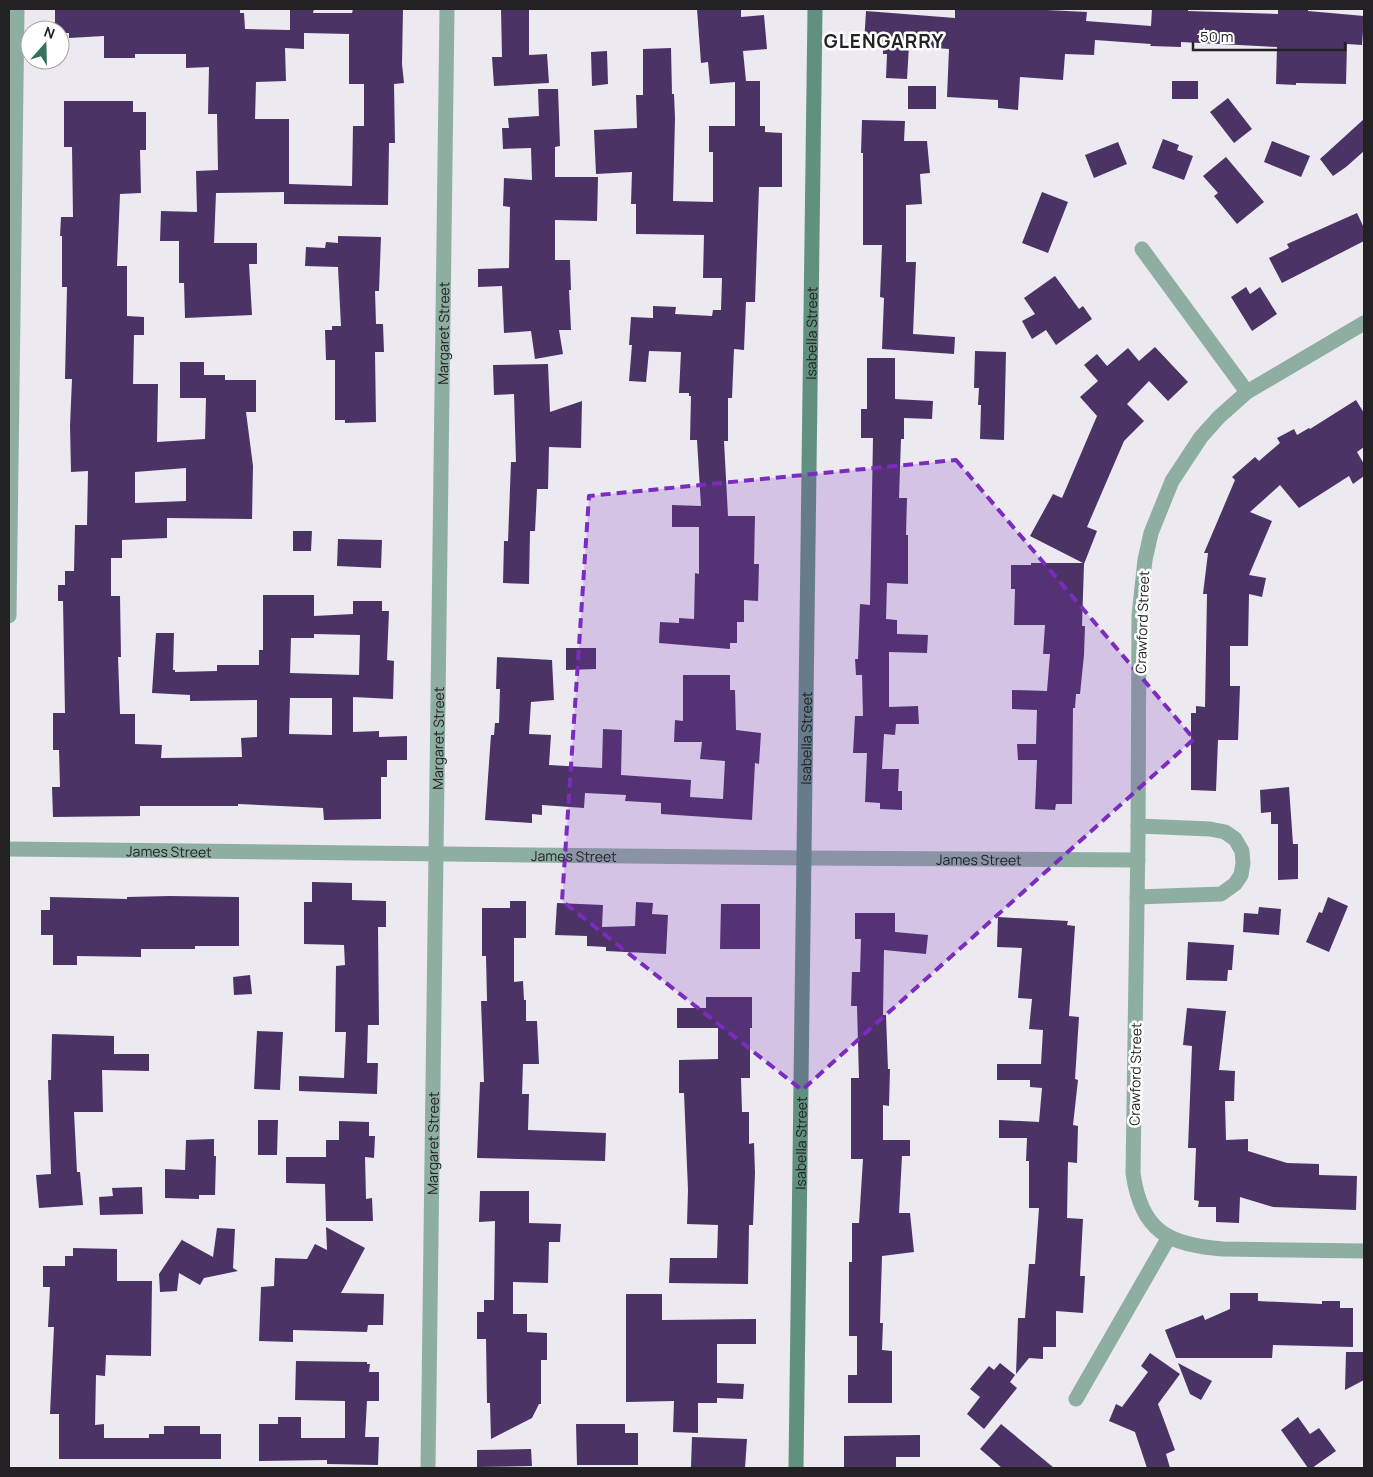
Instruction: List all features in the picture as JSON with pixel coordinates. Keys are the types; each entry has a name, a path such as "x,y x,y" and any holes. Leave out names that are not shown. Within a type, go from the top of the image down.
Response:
{"street":[{"path":"9,616 17,9"},
{"name":"Margaret Street","path":"428,1468 447,9"},
{"name":"Isabella Street","path":"796,1468 815,9"},
{"path":"1142,249 1247,392"},
{"name":"Crawford Street","path":"1364,322 1247,392 1219,416 1186,458 1172,480 1151,533 1144,560 1139,615 1134,1173 1136,1193 1143,1211 1157,1229 1169,1238 1183,1244 1202,1248 1364,1251"},
{"path":"1137,897 1221,894 1235,884 1241,874 1243,863 1242,851 1235,839 1225,832 1210,829 1138,826"},
{"name":"James Street","path":"9,849 1138,860"},
{"path":"1076,1399 1169,1238"}],"highlighted area":[{"path":"956,460 1194,739 802,1090 562,901 589,496"}],"building":[{"path":"55,9 240,9 240,13 244,13 245,29 290,30 290,9 314,9 313,13 352,13 353,9 403,9 402,64 404,83 394,84 395,143 389,143 388,205 284,204 284,192 216,193 214,243 257,243 257,264 249,264 252,315 185,318 184,283 179,283 179,241 160,241 161,211 197,212 196,171 218,170 217,114 208,114 209,67 186,68 186,54 135,54 135,58 104,58 104,36 70,38 70,20 55,20","holes":["304,33 349,34 349,84 364,84 364,126 353,126 352,186 289,184 289,119 255,119 256,82 286,81 285,48 304,49"]},
{"path":"501,9 529,9 529,55 547,54 549,83 494,86 492,57 502,57"},
{"path":"697,9 741,9 741,17 764,15 767,49 743,51 746,81 760,81 760,126 765,126 765,132 782,133 782,187 759,187 755,302 746,302 744,350 734,349 732,398 728,398 728,441 724,441 728,516 755,516 754,564 759,564 758,601 744,600 744,622 737,622 737,643 730,643 730,649 659,643 660,622 679,623 679,618 694,619 695,573 699,574 699,527 672,527 672,505 701,506 697,440 690,440 691,396 689,396 689,393 679,393 681,352 649,351 646,382 629,381 632,345 629,345 631,317 653,318 653,306 676,307 675,314 712,316 713,310 721,310 722,278 703,278 704,235 636,234 636,204 631,204 632,172 596,174 594,130 637,128 636,95 643,95 643,49 671,48 672,94 674,94 675,118 673,201 713,202 713,152 709,152 709,126 735,126 735,82 710,84 708,62 701,63"},
{"path":"955,9 1027,9 1087,12 1086,21 1151,26 1152,9 1278,14 1278,9 1308,9 1308,11 1364,16 1362,45 1347,44 1346,84 1276,84 1277,47 1181,42 1181,47 1150,46 1151,44 1095,40 1094,55 1065,54 1063,80 1020,77 1018,110 998,108 998,100 947,97 949,49 909,46 907,79 886,78 887,54 883,54 883,45 864,44 866,11 955,18"},
{"path":"607,51 608,84 592,86 591,52"},
{"path":"1172,81 1198,81 1198,99 1172,99"},
{"path":"908,86 936,86 936,109 908,109"},
{"path":"538,89 558,89 560,146 555,147 555,177 598,177 597,221 555,220 555,260 570,260 571,330 559,330 563,354 535,359 531,331 504,333 502,286 478,287 478,269 509,268 510,207 503,206 504,178 532,180 531,148 503,149 502,128 509,128 508,118 539,116"},
{"path":"1228,98 1252,129 1234,143 1210,112"},
{"path":"64,101 133,101 133,112 146,112 146,150 140,150 141,193 120,194 117,266 127,266 127,316 144,317 144,335 134,335 133,384 158,384 157,442 205,439 206,398 180,398 180,362 204,362 204,375 225,375 225,380 256,380 256,412 246,412 253,466 252,519 167,518 167,538 122,540 122,558 111,558 111,596 120,596 121,657 118,657 120,714 135,714 135,744 162,745 161,758 242,757 241,738 257,737 257,700 190,701 190,695 152,693 156,633 174,633 173,670 175,672 217,671 217,665 259,665 259,650 263,650 263,595 314,595 314,616 353,614 353,601 382,601 382,611 389,611 387,660 394,661 393,699 353,697 353,732 379,731 379,737 407,736 407,760 387,760 387,777 381,777 381,819 324,820 323,808 238,804 238,806 140,806 140,816 53,817 52,787 60,787 59,750 53,750 53,713 65,713 63,601 58,601 58,585 65,585 65,571 74,571 75,525 87,525 88,471 71,472 72,379 65,379 67,287 62,287 62,236 60,236 61,217 73,217 72,147 64,147","holes":["186,468 186,501 135,503 135,472","314,634 360,635 359,675 290,673 291,638 314,638","290,698 332,698 332,735 289,734"]},
{"path":"1364,119 1364,151 1333,176 1320,159"},
{"path":"862,120 905,121 904,141 927,141 930,173 920,174 922,204 906,205 906,262 916,262 913,334 955,337 954,354 882,349 884,298 880,297 882,245 863,245"},
{"path":"1163,139 1179,145 1177,150 1193,156 1184,180 1152,168"},
{"path":"1272,141 1310,156 1301,177 1264,162"},
{"path":"1118,142 1127,164 1094,178 1085,155"},
{"path":"1226,157 1264,202 1237,224 1214,196 1218,193 1203,176"},
{"path":"1042,192 1068,202 1048,253 1022,243"},
{"path":"1357,213 1364,228 1364,241 1282,283 1269,258 1289,248 1287,244"},
{"path":"338,236 381,237 379,291 375,291 376,324 383,324 384,352 375,352 376,422 345,423 345,420 335,420 335,360 326,360 325,330 332,330 332,326 341,326 338,267 305,266 306,247 325,248 326,242 338,243"},
{"path":"1055,276 1079,309 1083,306 1092,319 1056,345 1046,330 1032,339 1022,321 1035,314 1024,298"},
{"path":"1246,287 1250,294 1260,287 1277,314 1252,331 1231,297"},
{"path":"1155,347 1188,382 1168,401 1149,381 1127,404 1144,421 1124,441 1087,527 1097,531 1084,564 1082,626 1085,626 1084,655 1080,694 1076,694 1075,708 1073,708 1072,804 1056,804 1055,810 1035,809 1037,760 1018,760 1017,744 1036,744 1037,710 1012,709 1012,690 1047,691 1050,654 1043,654 1045,625 1014,625 1015,589 1011,589 1011,565 1083,563 1030,536 1053,494 1062,498 1097,416 1080,397 1098,381 1084,365 1097,354 1107,366 1128,348 1139,361"},
{"path":"975,351 1006,352 1004,440 980,439 981,405 978,405 979,388 974,388"},
{"path":"867,358 895,358 895,399 933,401 932,419 904,418 904,439 901,439 899,498 907,498 908,584 887,583 886,619 897,620 897,634 928,635 927,653 889,652 889,707 918,706 919,724 896,724 895,735 884,734 882,769 899,769 898,791 902,791 902,810 880,809 880,803 865,802 867,753 853,753 855,716 863,716 862,675 856,675 855,659 858,659 860,604 870,605 873,438 861,438 861,409 867,409"},
{"path":"548,364 550,412 582,401 581,448 549,447 548,489 537,489 535,531 530,531 529,584 503,583 504,541 508,541 511,462 516,462 514,394 494,395 493,365"},
{"path":"1356,400 1364,413 1364,447 1357,452 1364,464 1364,476 1353,484 1349,476 1299,508 1280,485 1250,512 1272,521 1249,575 1266,578 1262,597 1249,594 1248,646 1230,646 1230,686 1240,686 1238,740 1218,740 1216,791 1191,790 1191,713 1196,713 1196,706 1205,707 1207,594 1203,594 1208,553 1204,553 1235,480 1232,477 1255,457 1259,461 1280,443 1277,438 1294,429 1297,435 1310,429"},
{"path":"293,531 312,531 311,551 293,551"},
{"path":"338,539 382,540 381,568 337,566"},
{"path":"566,648 596,648 596,669 566,670"},
{"path":"497,657 552,660 554,700 531,702 529,734 551,735 549,765 602,768 603,729 622,730 621,775 691,780 690,797 723,799 725,761 700,759 702,742 674,742 675,720 683,721 683,675 730,675 730,690 735,690 736,730 761,733 759,764 755,763 752,820 661,814 661,803 625,801 626,795 585,793 584,808 542,805 542,815 532,814 532,823 485,820 491,735 494,735 495,723 499,723 500,689 496,689"},
{"path":"1289,787 1293,844 1298,844 1298,879 1278,880 1278,824 1271,824 1271,812 1261,813 1260,790"},
{"path":"312,882 352,883 352,900 386,901 386,927 378,927 379,1025 368,1025 367,1063 378,1063 377,1094 299,1091 299,1076 344,1078 346,1032 335,1032 336,966 345,965 344,945 304,944 304,902 312,902"},
{"path":"50,897 127,899 127,897 239,897 239,946 195,946 195,949 141,949 141,957 77,956 77,965 53,965 53,935 41,935 41,910 50,910"},
{"path":"1328,897 1348,906 1329,952 1306,942 1319,912 1322,913"},
{"path":"510,901 526,901 526,938 514,938 514,982 523,981 524,1000 526,1000 526,1021 537,1021 539,1064 523,1064 522,1094 529,1094 528,1130 606,1133 605,1161 477,1158 480,1082 484,1082 481,1001 487,1001 486,956 482,956 482,908 510,908"},
{"path":"636,902 653,903 652,914 668,915 666,954 606,951 606,947 587,946 587,936 555,935 557,903 603,905 602,927 635,926"},
{"path":"721,904 760,904 760,949 720,949"},
{"path":"1259,907 1281,909 1279,935 1243,932 1244,913 1258,914"},
{"path":"855,913 895,913 895,932 928,935 926,954 884,950 883,1015 886,1015 888,1069 890,1069 889,1106 883,1105 883,1140 910,1140 910,1156 902,1156 899,1213 910,1213 914,1252 882,1256 880,1323 883,1323 882,1350 892,1351 892,1403 848,1403 848,1375 857,1375 857,1336 849,1336 849,1262 852,1262 852,1223 859,1223 863,1159 851,1159 851,1078 859,1078 857,1006 851,1006 852,972 860,972 861,939 855,939"},
{"path":"998,917 1068,921 1067,925 1075,926 1069,1016 1079,1017 1075,1079 1078,1080 1073,1125 1078,1126 1077,1163 1068,1162 1067,1218 1083,1219 1080,1276 1085,1276 1083,1313 1056,1311 1056,1347 1043,1347 1043,1359 1029,1358 1016,1374 1018,1318 1025,1318 1029,1264 1035,1264 1039,1208 1029,1208 1029,1161 1026,1161 1027,1138 999,1138 999,1120 1039,1122 1042,1088 1030,1087 1030,1080 997,1080 997,1064 1041,1064 1043,1030 1029,1029 1032,999 1018,998 1022,948 997,947"},
{"path":"1188,942 1234,945 1232,970 1228,970 1227,981 1186,980"},
{"path":"250,975 252,994 234,995 233,977"},
{"path":"706,997 752,997 750,1078 741,1078 742,1112 749,1112 749,1144 754,1143 753,1225 749,1225 748,1284 669,1283 670,1258 717,1258 718,1225 687,1224 688,1190 684,1093 679,1093 679,1060 718,1059 718,1028 677,1028 677,1008 706,1008"},
{"path":"1187,1008 1226,1011 1219,1070 1235,1071 1234,1101 1225,1101 1226,1140 1248,1139 1248,1151 1287,1163 1319,1164 1319,1175 1357,1176 1356,1210 1273,1207 1240,1197 1239,1223 1216,1222 1216,1207 1198,1207 1199,1201 1194,1200 1196,1148 1188,1148 1192,1046 1183,1045"},
{"path":"257,1031 283,1032 280,1090 254,1089"},
{"path":"52,1034 114,1036 114,1054 149,1054 149,1071 102,1070 103,1112 74,1112 77,1172 80,1172 83,1205 39,1208 36,1175 51,1174 48,1080 51,1080"},
{"path":"258,1120 278,1120 277,1155 258,1155"},
{"path":"339,1121 369,1122 369,1136 375,1136 374,1158 365,1157 366,1199 372,1198 373,1221 326,1221 325,1184 286,1183 286,1157 326,1157 326,1140 339,1140"},
{"path":"214,1139 214,1156 216,1156 215,1195 199,1195 199,1199 165,1198 165,1169 185,1170 186,1140"},
{"path":"142,1187 143,1214 100,1215 99,1197 113,1196 112,1188"},
{"path":"480,1191 529,1191 529,1223 561,1224 560,1242 549,1242 548,1283 513,1282 513,1314 527,1314 527,1332 547,1333 547,1360 541,1360 541,1404 539,1404 532,1418 491,1439 490,1403 487,1403 486,1339 477,1339 477,1312 484,1312 484,1300 494,1300 495,1221 479,1222"},
{"path":"326,1227 365,1248 341,1293 384,1294 383,1325 368,1325 367,1332 293,1330 293,1342 259,1341 261,1287 274,1286 275,1258 307,1259 315,1244 327,1250"},
{"path":"217,1228 235,1229 233,1268 238,1271 204,1278 200,1285 179,1273 177,1291 160,1292 159,1274 183,1238 182,1240 213,1257"},
{"path":"73,1248 117,1249 117,1281 152,1281 151,1356 106,1355 105,1376 96,1375 95,1425 104,1424 104,1438 149,1438 149,1434 164,1434 164,1426 200,1426 200,1434 221,1434 221,1459 59,1459 59,1414 50,1414 54,1327 48,1327 50,1287 43,1287 43,1266 65,1266 65,1256 73,1256"},
{"path":"1230,1293 1258,1293 1258,1301 1322,1304 1322,1301 1340,1301 1340,1308 1353,1308 1353,1347 1273,1345 1272,1358 1176,1358 1165,1330 1203,1315 1205,1320 1230,1309"},
{"path":"626,1294 662,1294 662,1320 756,1319 756,1344 717,1344 717,1383 744,1384 743,1399 717,1398 717,1403 698,1403 698,1433 673,1432 674,1401 626,1402"},
{"path":"1346,1352 1364,1352 1364,1380 1345,1390"},
{"path":"1150,1353 1180,1374 1158,1404 1175,1450 1166,1454 1170,1468 1147,1468 1135,1432 1109,1421 1116,1404 1122,1407 1148,1372 1141,1366"},
{"path":"296,1361 367,1362 367,1364 370,1364 369,1372 379,1372 379,1401 367,1401 365,1437 379,1437 378,1465 327,1464 327,1460 259,1461 259,1424 278,1424 278,1417 301,1417 301,1438 345,1438 345,1401 295,1400"},
{"path":"1000,1363 1015,1375 1010,1382 1017,1388 984,1429 967,1414 980,1397 970,1389 989,1366 994,1370"},
{"path":"1178,1363 1212,1381 1201,1400 1190,1394"},
{"path":"1298,1417 1310,1434 1319,1428 1336,1451 1312,1468 1308,1468 1281,1430"},
{"path":"576,1424 625,1424 625,1433 638,1433 638,1465 577,1465"},
{"path":"1001,1424 1054,1468 1002,1468 980,1449"},
{"path":"920,1435 920,1457 896,1457 896,1468 844,1468 844,1436"},
{"path":"692,1437 747,1439 745,1468 691,1467"},
{"path":"531,1449 532,1466 477,1467 477,1450"}],"district":[{"name":"GLENGARRY","path":"884,41"}]}
